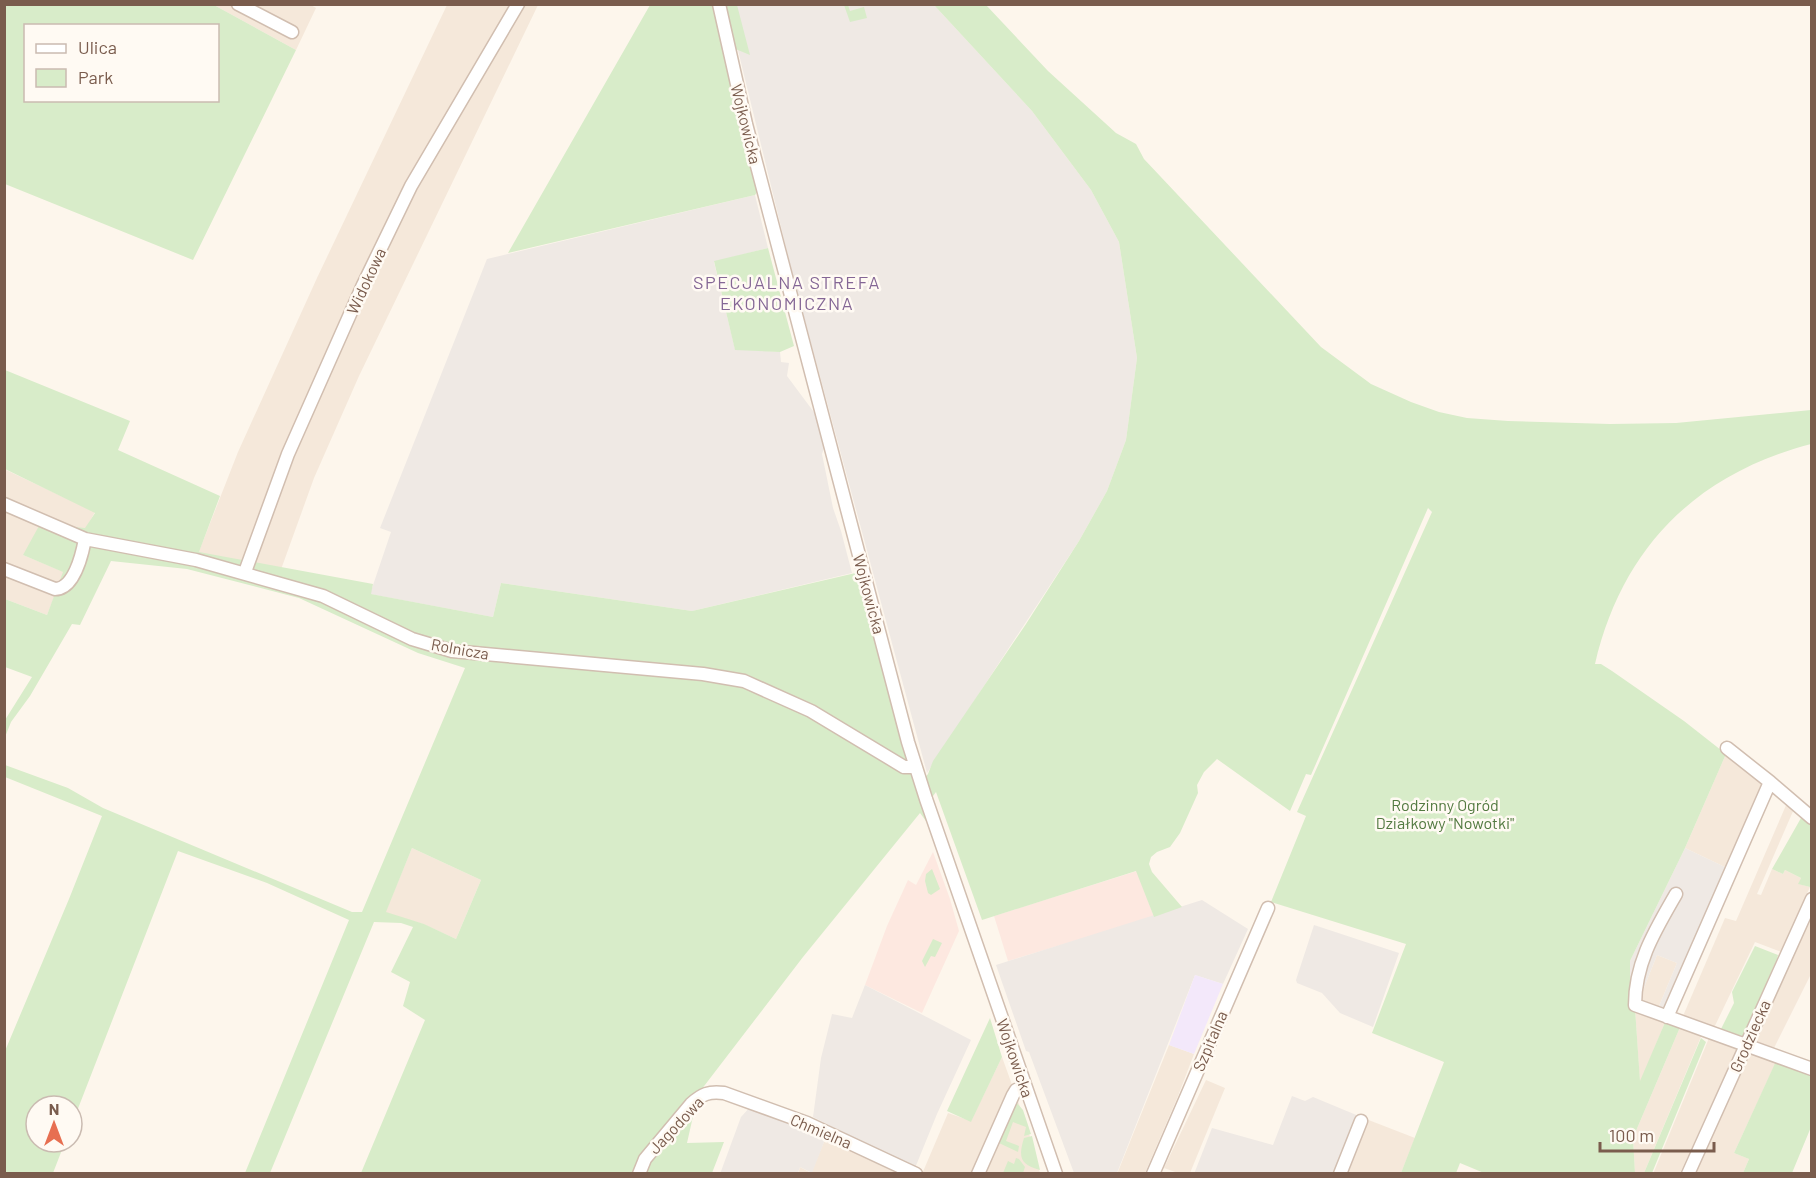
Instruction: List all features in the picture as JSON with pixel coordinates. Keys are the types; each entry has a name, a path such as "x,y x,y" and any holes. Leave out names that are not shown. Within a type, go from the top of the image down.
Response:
{"street":[{"path":"238,4 292,32"},
{"name":"Widokowa","path":"245,572 288,454 363,285 411,186 518,4"},
{"name":"Wojkowicka","path":"719,4 746,124 916,767 1056,1173"},
{"name":"Rolnicza","path":"4,504 86,539 156,551 245,572 323,596 412,639 452,651 703,674 744,681 811,711 904,767 916,767"},
{"path":"4,569 55,589 61,589 71,578 86,539"},
{"path":"1727,748 1812,818"},
{"path":"1667,1017 1770,782"},
{"path":"1676,894 1644,957 1635,984 1635,1005 1810,1064"},
{"name":"Grodziecka","path":"1688,1173 1812,899"},
{"name":"Szpitalna","path":"1153,1173 1268,908"},
{"path":"978,1173 1013,1095 1016,1090 1025,1086"},
{"name":"Jagodowa","path":"639,1173 645,1159 699,1096 714,1092 724,1093"},
{"name":"Chmielna","path":"724,1093 807,1123 916,1173"},
{"path":"1340,1173 1361,1121"}],"shaded area":[{"path":"309,4 316,8 296,50 214,5"},
{"path":"447,5 538,5 359,376 314,478 279,575 198,554 238,452 317,278"},
{"path":"727,5 934,5 1032,111 1091,190 1119,242 1137,358 1126,440 1107,491 1079,541 927,773 793,276"},
{"path":"755,195 768,248 714,262 735,349 780,352 781,362 789,363 787,376 825,427 825,445 822,454 833,508 852,573 692,611 501,583 493,617 370,594 391,532 380,528 487,259"},
{"path":"4,469 95,512 86,528 23,555 64,572 47,615 5,599"},
{"path":"1726,754 1765,785 1729,869 1685,848"},
{"path":"1787,803 1794,809 1757,894 1761,895 1772,869 1783,874 1785,870 1801,878 1799,884 1810,887 1781,952 1755,942 1713,1030 1683,1016 1725,918 1736,921"},
{"path":"412,848 481,880 456,939 423,924 385,913"},
{"path":"1685,848 1729,869 1666,1014 1657,1011 1677,963 1657,955 1638,1003 1630,999 1630,961"},
{"path":"933,852 959,931 922,1013 865,985 887,926 908,880 916,885"},
{"path":"1137,871 1154,917 1008,961 994,916"},
{"path":"1202,900 1248,929 1223,984 1195,975 1117,1173 1074,1173 1029,1052 1026,1051 996,965"},
{"path":"1811,911 1811,976 1772,1052 1752,1045"},
{"path":"1314,925 1399,953 1373,1027 1340,1013 1322,993 1297,983 1296,980"},
{"path":"1657,955 1677,963 1657,1011 1638,1003"},
{"path":"1195,975 1223,984 1194,1054 1169,1045"},
{"path":"865,985 971,1040 915,1168 813,1117 821,1058 832,1014 852,1018"},
{"path":"1635,1008 1666,1020 1640,1083"},
{"path":"1681,1025 1703,1032 1644,1173 1635,1173 1633,1138"},
{"path":"1709,1038 1737,1049 1680,1173 1653,1174"},
{"path":"1169,1045 1194,1054 1178,1096 1145,1173 1117,1174"},
{"path":"1750,1047 1778,1058 1734,1153 1749,1159 1743,1173 1694,1174"},
{"path":"1002,1057 1027,1126 1040,1173 922,1174 948,1113 971,1121"},
{"path":"1206,1080 1225,1088 1190,1173 1178,1173 1164,1168"},
{"path":"1292,1096 1305,1101 1313,1097 1366,1119 1344,1173 1194,1174 1212,1128 1273,1145"},
{"path":"751,1106 826,1137 812,1173 800,1167 798,1173 720,1174 741,1117"},
{"path":"1366,1119 1415,1138 1401,1173 1344,1174"},
{"path":"826,1137 896,1173 798,1174 800,1167 811,1173"}],"green space":[{"path":"4,5 214,5 296,50 193,260 5,184"},
{"path":"650,5 714,5 757,192 755,195 508,253"},
{"path":"724,5 737,5 750,55 733,48"},
{"path":"844,5 848,5 850,11 864,7 867,18 850,22"},
{"name":"Rodzinny Ogród Działkowy \"Nowotki\"","path":"934,5 986,5 1048,71 1116,133 1136,144 1144,159 1321,347 1371,384 1439,412 1467,418 1508,421 1676,423 1811,410 1811,444 1770,457 1733,475 1699,496 1670,522 1645,551 1624,585 1607,622 1595,664 1601,664 1612,671 1684,721 1726,754 1685,848 1630,961 1630,999 1635,1008 1640,1081 1666,1020 1681,1025 1633,1138 1635,1173 1484,1173 1460,1163 1456,1173 1401,1173 1444,1062 1372,1033 1406,944 1271,902 1306,816 1297,812 1432,512 1428,508 1311,775 1306,774 1290,811 1217,759 1204,772 1197,785 1198,793 1180,833 1170,847 1151,857 1149,864 1152,872 1182,907 1154,917 1136,871 982,920 936,792 924,808 926,821 920,813 803,957 698,1094 687,1143 724,1142 712,1173 361,1173 425,1020 403,1006 410,982 391,972 413,927 401,923 374,922 270,1173 245,1173 349,920 267,883 178,851 84,1094 24,1094 24,1154 60,1154 53,1173 5,1173 5,1051 102,816 5,777 5,765 68,788 103,808 352,912 362,912 465,668 418,653 299,598 187,569 111,561 80,625 72,624 30,696 11,722 5,737 5,720 32,677 5,667 5,599 47,615 63,572 23,555 40,524 85,528 95,513 5,469 5,370 130,421 118,450 220,496 199,552 373,584 371,594 493,617 501,583 692,611 864,571 918,786 1079,541 1107,491 1126,440 1137,358 1119,242 1091,190 1032,111","holes":["412,848 481,880 456,939 424,924 386,912"]},
{"path":"768,248 794,346 780,352 735,350 714,261"},
{"path":"1801,818 1811,823 1810,887 1798,884 1801,878 1785,870 1783,874 1772,869"},
{"path":"932,869 940,889 931,895 928,893 925,881 926,874"},
{"path":"933,939 942,943 935,957 931,956 925,967 922,961"},
{"path":"1755,946 1778,955 1741,1040 1719,1033 1734,1003 1732,992"},
{"path":"990,1018 1002,1057 971,1122 947,1111"},
{"path":"1701,1038 1706,1042 1652,1173 1644,1173"},
{"path":"1777,1059 1811,1074 1811,1127 1792,1173 1743,1173 1749,1159 1734,1153"},
{"path":"1016,1102 1023,1110 1031,1134 1024,1136 1026,1127 1013,1122 1006,1141 1019,1146 1018,1152 999,1143"},
{"path":"1032,1136 1040,1170 1028,1166 1021,1155 1024,1138"},
{"path":"1016,1158 1025,1167 1023,1173 1003,1173 1008,1161 1014,1164"}],"district":[{"name":"SPECJALNA STREFA EKONOMICZNA","path":"787,293"}]}
